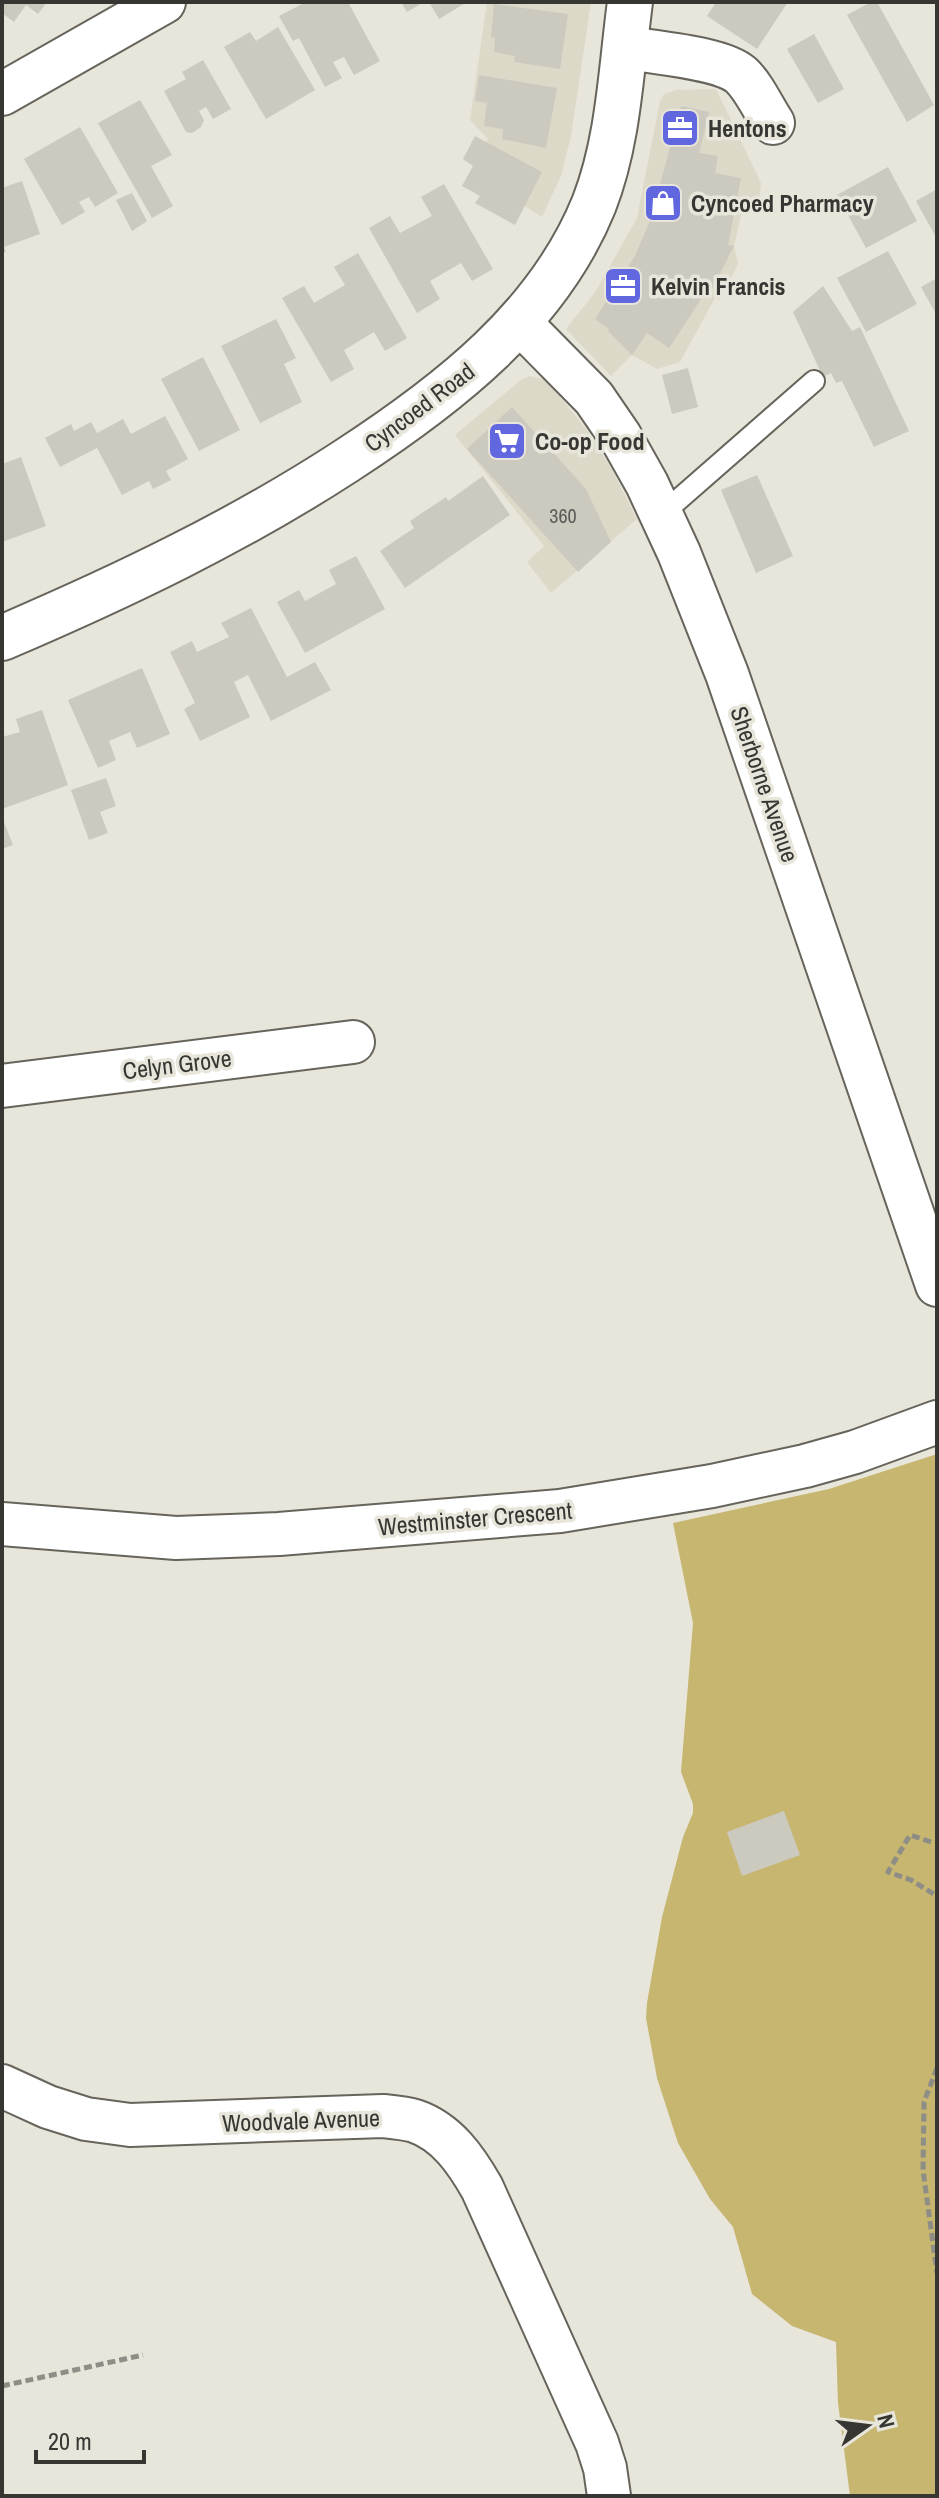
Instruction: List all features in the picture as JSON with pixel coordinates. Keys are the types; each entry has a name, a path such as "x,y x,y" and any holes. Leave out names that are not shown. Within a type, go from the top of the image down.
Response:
{"street":[{"path":"2,94 164,2"},
{"name":"Cyncoed Road","path":"2,638 166,565 282,501 389,433 484,357 519,322 545,291 571,250 593,206 616,121 630,2"},
{"path":"624,47 718,63 734,69 744,78 773,123"},
{"name":"Sherborne Avenue","path":"519,322 594,398 620,436 662,514 727,674 937,1285"},
{"name":"Celyn Grove","path":"2,1086 353,1042"},
{"name":"Westminster Crescent","path":"2,1524 176,1538 309,1532 560,1511 712,1486 805,1466 855,1452 937,1422"},
{"name":"Woodvale Avenue","path":"2,2086 86,2119 130,2125 383,2116 415,2121 444,2138 466,2160 482,2188 597,2443 609,2496"}],"lane":[{"path":"662,514 814,381"}],"path":[{"path":"931,1842 910,1835 888,1872 911,1880 937,1896"},
{"path":"937,2068 924,2102 923,2170 937,2273"},
{"path":"2,2386 143,2355"}],"shaded area":[{"path":"487,2 591,2 571,136 561,176 542,217 497,189 486,142 488,139 470,120"},
{"path":"716,89 761,183 759,205 744,202 734,246 738,264 720,300 715,298 680,362 657,369 632,355 611,376 566,329 596,291 637,218 660,101 664,94 676,90"},
{"path":"530,376 546,380 587,430 609,464 637,519 551,593 527,562 544,546 455,435 522,379"},
{"path":"937,1454 937,2496 850,2496 838,2403 836,2342 792,2326 752,2294 733,2227 710,2199 678,2143 657,2078 646,2018 662,1917 683,1837 693,1813 693,1804 681,1772 693,1623 673,1523 829,1489"}],"building":[{"path":"2,2 47,2 38,14 26,5 14,22 2,13"},
{"path":"306,2 348,2 380,61 354,75 344,57 333,62 342,78 325,87 299,38 293,41 279,16"},
{"path":"401,2 424,2 407,12"},
{"path":"429,2 467,2 439,19"},
{"path":"716,2 788,2 757,49 707,16"},
{"path":"877,2 934,105 907,122 847,15"},
{"path":"494,4 568,14 560,69 514,62 515,56 494,52 495,38 491,37"},
{"path":"278,27 315,90 266,119 224,47 250,32 256,41"},
{"path":"814,34 844,89 818,103 787,49"},
{"path":"203,60 231,109 213,119 206,107 199,111 204,120 201,127 192,133 186,132 164,91 186,79 182,72"},
{"path":"479,75 557,88 546,148 502,139 503,129 484,126 487,103 475,101"},
{"path":"140,100 172,155 151,166 173,206 152,218 98,123"},
{"path":"681,106 709,112 699,153 718,156 715,173 741,178 728,245 734,246 709,295 705,293 669,348 647,333 632,355 609,329 595,319 635,256 651,218"},
{"path":"80,127 118,193 95,207 89,197 79,202 85,212 62,225 24,159"},
{"path":"475,136 542,172 515,225 475,203 480,196 462,186 473,166 463,159"},
{"path":"888,167 917,221 866,248 837,195"},
{"path":"22,181 40,234 4,247 6,252 2,253 2,188"},
{"path":"444,184 493,269 472,281 461,263 430,281 440,299 417,313 369,228 390,216 400,233 432,216 421,197"},
{"path":"937,189 937,239 916,201"},
{"path":"132,193 147,221 132,231 116,200"},
{"path":"888,251 917,304 866,332 837,278"},
{"path":"358,253 407,338 385,351 374,332 344,350 354,369 331,382 282,298 304,286 314,303 345,285 334,267"},
{"path":"937,278 937,316 921,287"},
{"path":"823,286 852,331 860,327 909,431 874,447 842,381 836,383 831,373 823,377 793,312"},
{"path":"276,319 296,358 284,364 302,402 260,423 221,346"},
{"path":"203,357 240,430 199,451 161,379"},
{"path":"688,368 698,407 672,414 662,375"},
{"path":"512,407 586,489 611,542 578,572 467,449"},
{"path":"165,416 188,459 166,471 171,480 153,489 149,481 122,495 97,448 60,467 45,438 71,424 74,431 91,422 97,433 123,419 131,434"},
{"path":"21,457 46,526 2,542 2,464"},
{"path":"757,475 793,556 756,573 721,490"},
{"path":"483,476 510,515 405,588 380,551 414,528 410,521 446,497 448,501"},
{"path":"356,556 385,609 305,653 277,602 299,590 305,601 336,584 329,570"},
{"path":"251,608 287,677 315,662 331,690 271,721 248,675 234,682 250,717 200,741 184,709 195,703 170,652 192,641 197,652 229,637 221,623"},
{"path":"142,668 170,734 137,748 130,732 109,741 116,760 98,768 68,700"},
{"path":"42,710 68,785 2,809 2,737 20,732 16,719"},
{"path":"106,778 116,806 100,812 108,833 89,840 71,790"},
{"path":"2,817 13,845 2,849"},
{"path":"784,1811 800,1855 742,1876 727,1832"}],"place":[{"name":"Hentons","path":"680,128"},
{"name":"Cyncoed Pharmacy","path":"663,203"},
{"name":"Kelvin Francis","path":"623,286"},
{"name":"Co-op Food","path":"507,441"}]}
